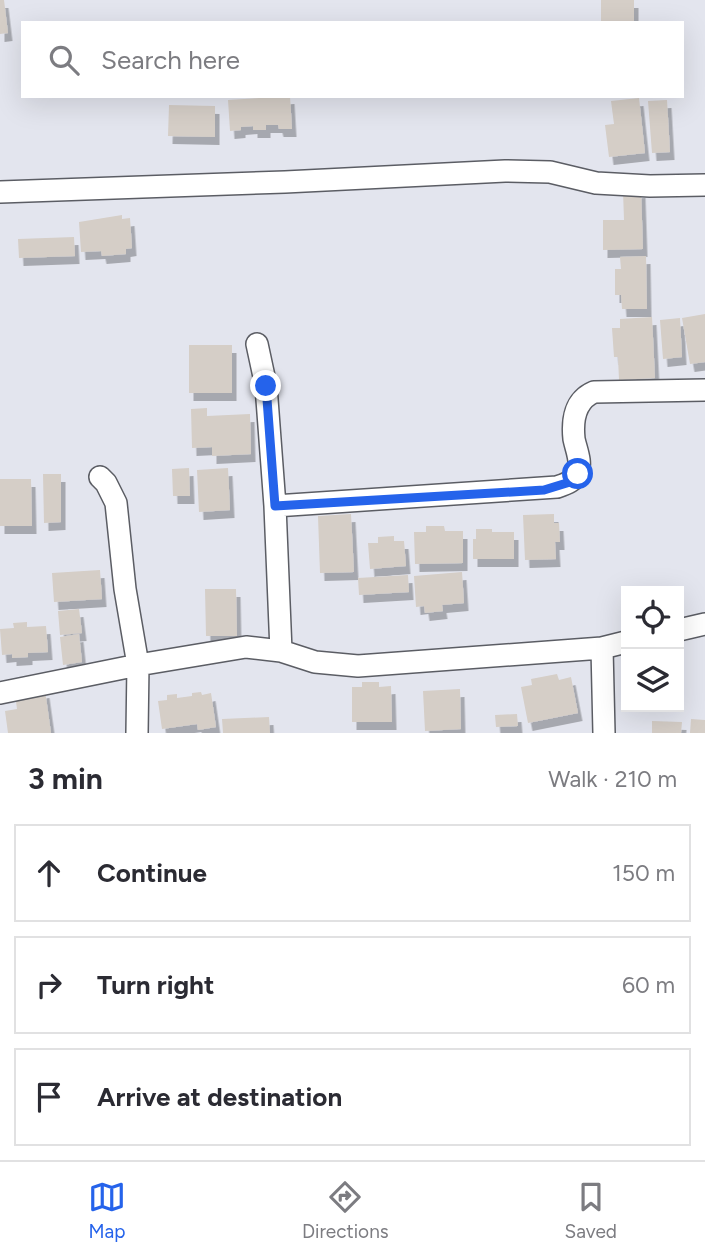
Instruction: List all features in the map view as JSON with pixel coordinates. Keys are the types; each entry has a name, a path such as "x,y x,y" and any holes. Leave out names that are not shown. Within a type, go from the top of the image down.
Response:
{"street":[{"path":"0,192 285,183 505,171 550,172 596,183 705,185"},
{"path":"257,344 266,386 275,506 281,651"},
{"path":"275,506 557,487 570,482 578,474 580,466 574,438 575,419 584,396 594,391 705,390"},
{"path":"100,477 116,503 125,589 138,665 137,733"},
{"path":"684,629 705,624"},
{"path":"0,693 138,665 246,647 281,651 315,662 358,666 602,648 621,643"},
{"path":"602,648 604,733"}],"building":[{"path":"0,0 4,0 8,33 0,34"},
{"path":"601,0 634,0 634,21 601,21"},
{"path":"290,98 292,129 266,125 266,130 253,130 253,126 230,131 228,100"},
{"path":"639,98 645,153 609,157 605,125 614,124 611,101"},
{"path":"667,100 670,152 652,153 648,101"},
{"path":"169,105 215,106 215,137 168,136"},
{"path":"641,190 643,249 603,250 603,220 624,220 623,191"},
{"path":"122,215 122,219 130,218 132,248 126,249 126,254 102,256 101,251 81,252 79,222"},
{"path":"74,237 75,256 19,258 18,239"},
{"path":"646,256 647,309 622,309 621,295 615,295 615,269 621,269 620,257"},
{"path":"705,314 705,362 690,364 682,318"},
{"path":"652,317 655,378 619,380 612,328 620,328 620,319"},
{"path":"680,318 682,357 663,359 660,320"},
{"path":"189,345 232,345 232,393 189,393"},
{"path":"207,408 207,416 250,414 251,454 212,456 212,447 192,448 191,409"},
{"path":"189,468 190,496 173,496 172,469"},
{"path":"228,468 230,510 199,512 197,470"},
{"path":"43,474 61,474 61,522 44,523"},
{"path":"0,479 31,479 32,526 0,526"},
{"path":"351,514 354,572 320,573 318,516"},
{"path":"554,514 554,523 559,523 560,542 555,542 556,559 525,560 523,515"},
{"path":"426,526 444,526 445,531 463,531 463,563 415,564 414,532 426,532"},
{"path":"476,529 514,532 514,559 473,559"},
{"path":"394,536 394,541 404,541 406,566 370,569 368,543 378,543 378,537"},
{"path":"100,570 102,599 54,602 52,573"},
{"path":"462,572 464,603 442,605 443,611 425,613 424,606 416,607 414,576"},
{"path":"408,575 409,592 359,595 358,578"},
{"path":"205,589 236,589 237,636 206,636"},
{"path":"79,609 82,633 60,635 58,611"},
{"path":"27,622 27,627 46,626 48,652 28,653 28,657 12,658 12,654 2,655 0,629 14,628 13,623"},
{"path":"79,634 82,662 63,665 60,637"},
{"path":"557,674 559,680 571,677 578,713 528,723 521,687 532,685 531,679"},
{"path":"362,682 379,682 379,687 391,686 392,722 352,722 352,687 362,687"},
{"path":"460,689 461,729 425,731 423,691"},
{"path":"45,690 51,733 8,733 5,711 17,709 15,694"},
{"path":"201,692 202,695 211,693 216,727 198,730 197,724 162,729 158,701 167,700 167,695 177,694 177,698"},
{"path":"517,714 518,726 496,727 495,715"},
{"path":"269,717 270,733 223,733 222,719"},
{"path":"691,719 705,720 705,733 690,733"},
{"path":"652,721 682,722 681,733 652,733"}],"route":[{"path":"266,386 275,506 544,490 570,482 578,474"}]}
